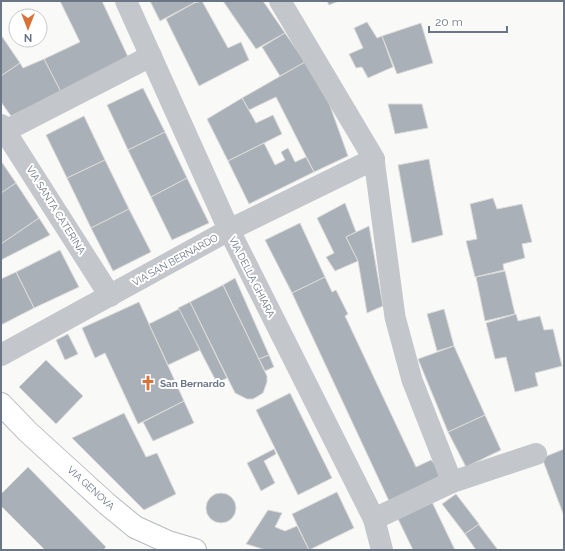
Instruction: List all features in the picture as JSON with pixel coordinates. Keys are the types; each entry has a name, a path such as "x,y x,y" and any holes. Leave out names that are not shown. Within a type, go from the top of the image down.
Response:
{"main road":[{"name":"VIA GENOVA","path":"1,404 28,432 107,504 136,527 168,542 195,550"}],"street":[{"name":"VIA DELLA GHIARA","path":"126,1 229,230 374,519 382,550"},
{"path":"280,1 374,159 395,317 412,380 452,482"},
{"path":"3,128 151,56"},
{"name":"VIA SANTA CATERINA","path":"3,128 110,296"},
{"name":"VIA SAN BERNARDO","path":"1,355 229,230 374,159"},
{"path":"374,519 452,482 536,454"}],"building":[{"path":"60,1 102,1 129,59 61,92 44,59 80,42"},
{"path":"150,1 193,1 194,3 160,21"},
{"path":"202,1 228,48 241,42 249,60 199,86 166,19 194,3"},
{"path":"223,1 263,1 285,33 256,49"},
{"path":"327,1 339,1 329,5"},
{"path":"367,22 377,38 382,36 393,67 368,78 362,67 356,68 349,54 363,48 354,28"},
{"path":"421,23 433,63 397,74 382,36"},
{"path":"285,33 305,62 280,76 262,47"},
{"path":"1,35 8,45 8,48 10,48 20,63 1,76"},
{"path":"44,59 61,92 11,116 1,102 1,76 20,63 23,68"},
{"path":"305,62 329,103 348,156 314,172 276,97 249,110 242,98"},
{"path":"143,88 165,132 128,150 107,105"},
{"path":"242,98 256,123 273,115 282,134 228,161 207,119"},
{"path":"388,104 422,104 428,128 395,134"},
{"path":"84,116 105,160 67,178 46,135"},
{"path":"165,132 187,178 151,197 128,150"},
{"path":"264,143 275,165 285,160 281,152 288,148 295,162 306,157 314,172 249,204 228,161"},
{"path":"429,159 443,235 412,243 398,165"},
{"path":"105,160 129,209 91,228 67,178"},
{"path":"1,161 16,183 1,193"},
{"path":"187,178 209,223 172,240 151,197"},
{"path":"16,183 39,218 1,244 1,193"},
{"path":"493,198 497,209 522,204 532,242 522,244 525,258 503,264 504,270 475,277 466,241 477,239 470,204"},
{"path":"345,203 356,232 346,237 358,261 335,271 326,257 334,253 317,218"},
{"path":"129,209 151,252 113,271 91,228"},
{"path":"39,218 50,235 1,260 1,244"},
{"path":"300,223 325,277 292,293 265,240"},
{"path":"369,226 383,306 367,313 358,261 346,237"},
{"path":"60,250 79,287 34,308 16,272"},
{"path":"505,271 515,314 485,321 476,277"},
{"path":"16,272 34,308 1,325 1,279"},
{"path":"325,277 332,292 336,290 348,314 345,316 416,467 431,460 444,475 389,501 292,293"},
{"path":"235,278 269,355 259,359 223,285"},
{"name":"San Bernardo","path":"223,285 267,376 267,382 263,393 253,399 247,399 235,393 190,302"},
{"name":"San Bernardo","path":"139,302 184,401 138,424 105,353 95,358 82,328"},
{"path":"190,302 227,378 217,383 178,308"},
{"path":"179,309 200,350 168,365 149,324"},
{"path":"444,309 454,346 437,351 427,314"},
{"path":"516,314 518,321 540,316 544,330 553,329 562,366 535,373 538,386 515,392 506,357 495,359 486,323"},
{"path":"68,334 78,354 65,360 56,340"},
{"path":"454,346 485,415 448,432 418,359"},
{"path":"269,355 274,367 265,371 259,359"},
{"path":"46,360 83,396 56,424 19,387"},
{"path":"290,393 332,478 298,495 256,410"},
{"path":"184,401 194,423 153,441 143,422"},
{"path":"124,413 146,457 157,453 176,494 144,510 72,438"},
{"path":"485,415 501,450 466,467 448,432"},
{"path":"274,449 276,454 264,461 275,483 261,491 247,463"},
{"path":"564,449 564,516 542,458"},
{"path":"28,467 106,547 103,550 45,550 1,506 1,494"},
{"path":"337,492 354,528 309,550 292,514"},
{"path":"221,493 227,494 235,502 235,514 227,522 221,523 215,522 207,514 206,508 207,502 215,494"},
{"path":"456,494 479,524 465,534 442,504"},
{"path":"432,502 455,550 413,550 398,519"},
{"path":"268,510 282,513 275,527 285,531 297,526 309,550 266,550 246,544"},
{"path":"479,524 498,550 476,550 465,534"}],"place":[{"name":"San Bernardo","path":"148,383"}]}
